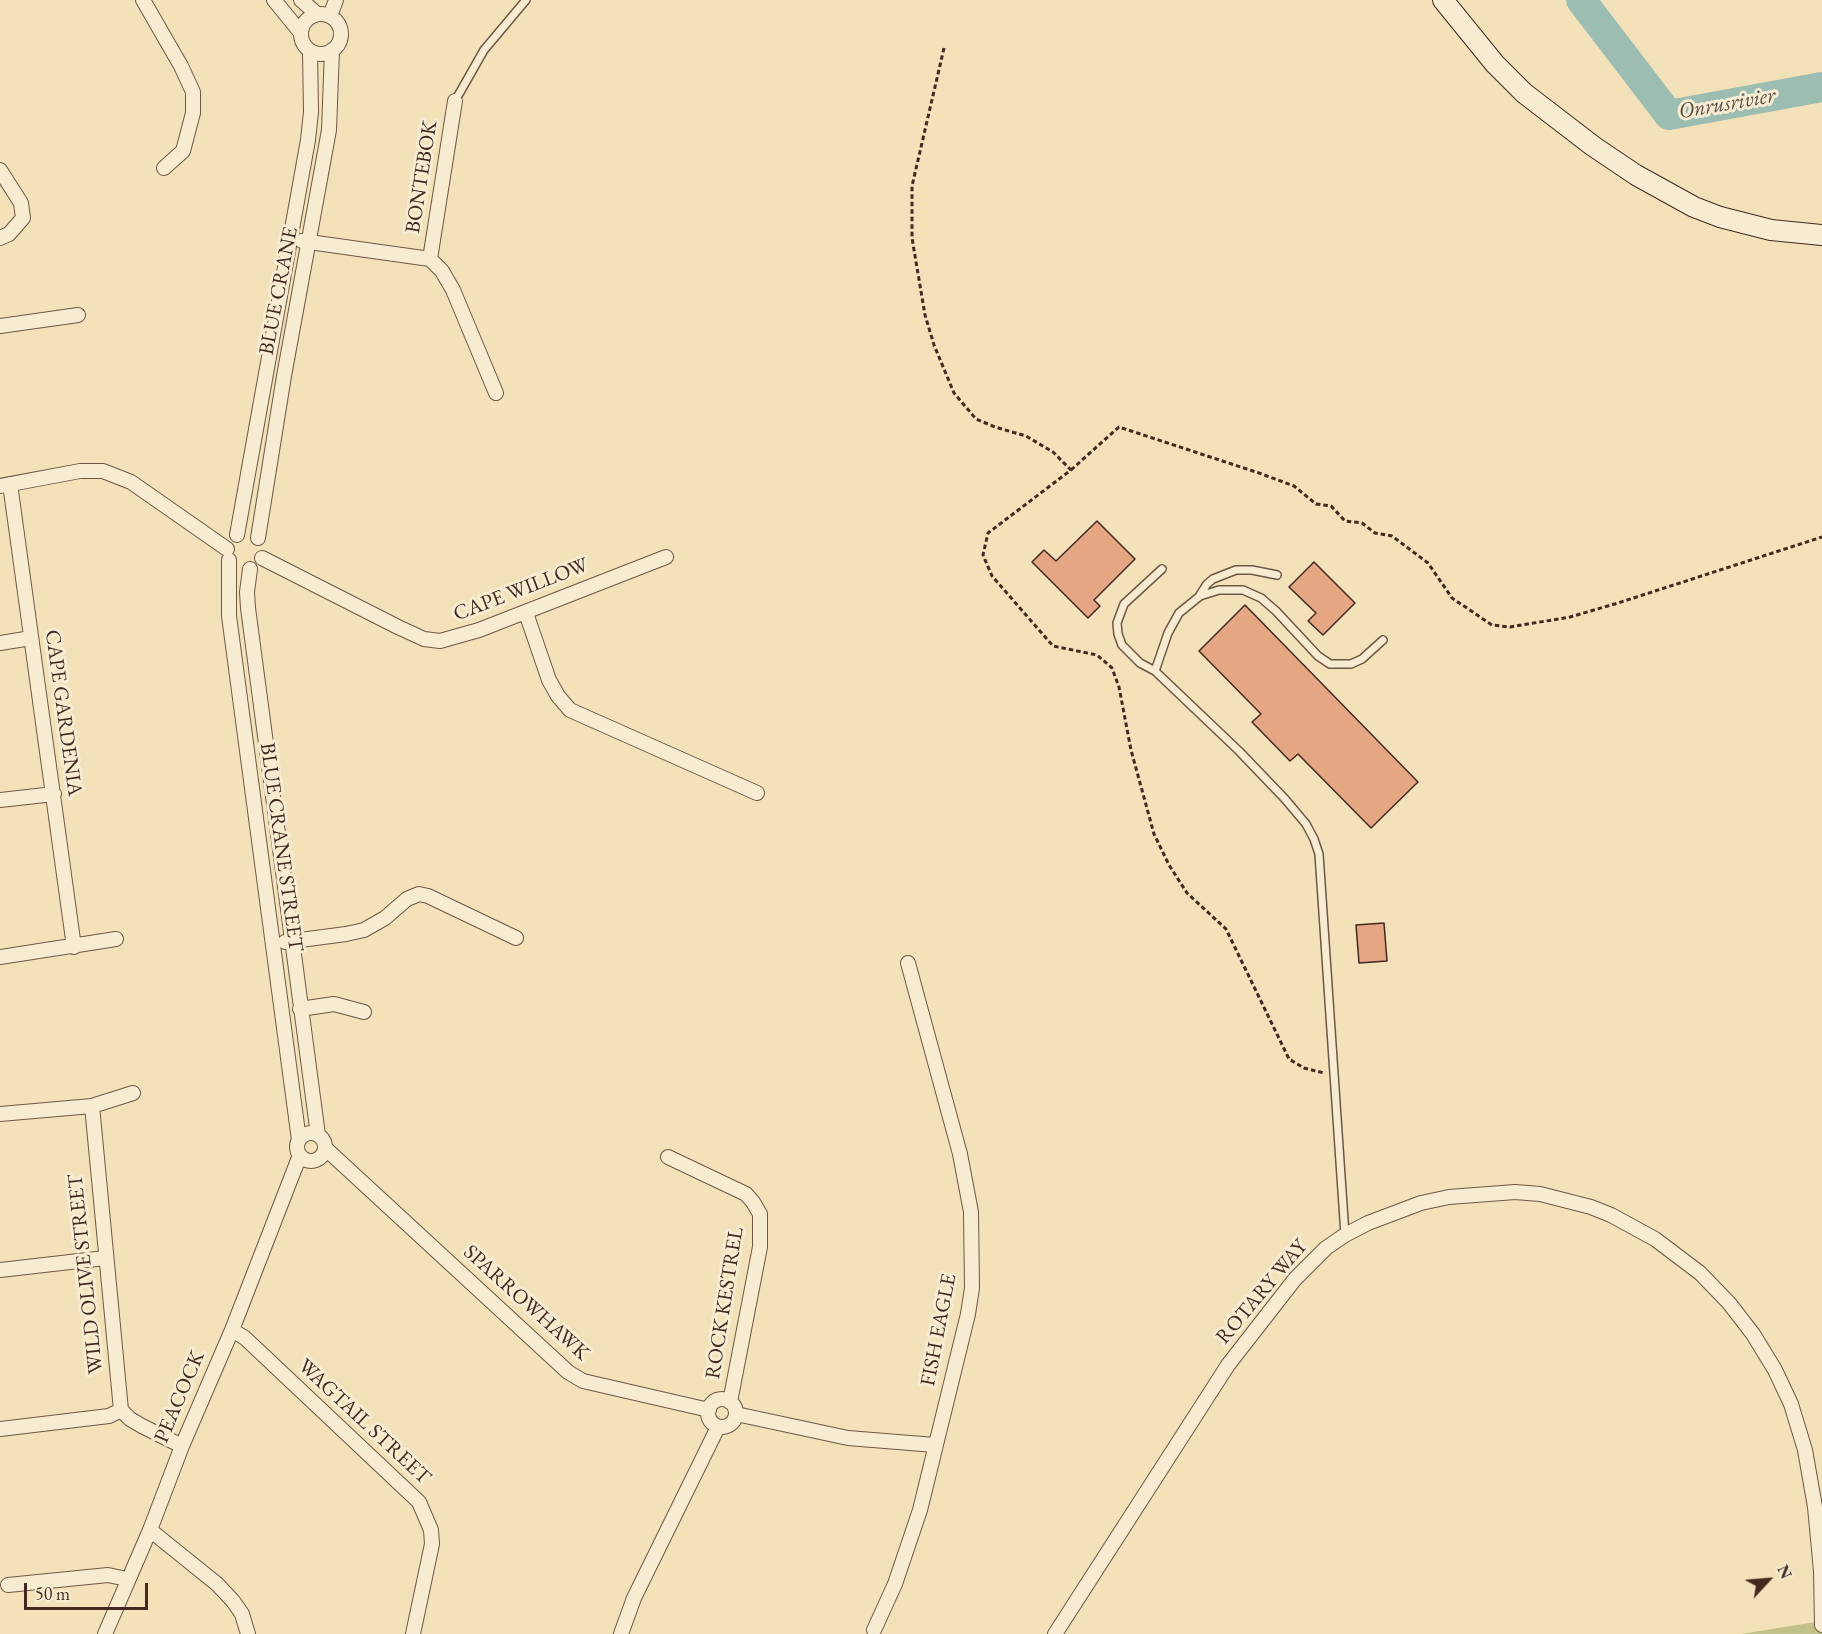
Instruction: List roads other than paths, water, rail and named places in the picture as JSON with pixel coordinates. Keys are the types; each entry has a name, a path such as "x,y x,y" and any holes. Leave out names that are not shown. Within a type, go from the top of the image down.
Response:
{"main road":[{"path":"1443,0 1495,64 1524,93 1593,146 1636,175 1694,207 1720,218 1771,230 1822,235"}],"street":[{"path":"143,0 181,66 193,92 193,113 183,151 164,168"},
{"name":"BLUE CRANE","path":"237,535 308,140 311,112 310,51 305,46 301,33 274,0"},
{"path":"301,0 324,15"},
{"path":"301,33 303,24 309,18 324,15 336,0"},
{"name":"BLUE CRANE","path":"258,538 328,130 333,50 337,45 340,32 335,20 324,15"},
{"path":"310,51 322,53 333,50"},
{"name":"BONTEBOK","path":"430,260 455,101"},
{"path":"0,170 21,203 23,218 9,234 0,238"},
{"name":"BONTEBOK","path":"290,239 430,260 442,271 453,290 496,393"},
{"path":"0,326 78,315"},
{"path":"5,485 80,471 103,471 131,482 228,554 238,568 250,569 260,563 262,544 258,538 248,533 237,535 232,538 228,554"},
{"name":"CAPE GARDENIA","path":"5,485 31,639 74,947"},
{"name":"BLUE CRANE STREET","path":"228,554 229,616 300,1140 297,1148 314,1152 292,941 248,609 247,592 250,569"},
{"name":"CAPE WILLOW","path":"262,558 424,639 440,641 526,613 666,557"},
{"path":"526,613 549,680 558,696 570,710 757,793"},
{"path":"0,643 31,639"},
{"path":"0,800 54,794"},
{"path":"274,943 364,930 385,918 407,899 419,894 428,896 516,938"},
{"path":"0,957 116,939"},
{"name":"FISH EAGLE","path":"874,1630 895,1584 920,1510 968,1314 972,1288 970,1212 960,1154 908,963"},
{"path":"300,1009 334,1004 364,1012"},
{"path":"0,1114 92,1106 133,1093"},
{"name":"WILD OLIVE STREET","path":"92,1106 120,1410"},
{"name":"SPARROWHAWK","path":"314,1152 347,1169 568,1372 583,1381 601,1386 709,1410"},
{"name":"PEACOCK","path":"105,1634 150,1530 293,1176 314,1152"},
{"name":"ROCK KESTREL","path":"668,1157 735,1187 753,1202 759,1214 760,1247 733,1408"},
{"name":"ROTARY WAY","path":"1055,1634 1228,1365 1295,1280 1326,1248 1368,1222 1394,1212 1440,1199 1515,1192 1540,1194 1591,1207 1655,1239 1700,1273 1729,1303 1753,1334 1775,1370 1791,1404 1805,1450 1811,1481 1821,1570 1822,1625"},
{"path":"0,1270 105,1258"},
{"name":"WAGTAIL STREET","path":"232,1330 245,1338 419,1502 431,1530 432,1544 413,1634"},
{"path":"733,1408 735,1419 728,1426 718,1427 711,1421 709,1410 718,1400 733,1408 848,1438 935,1445"},
{"path":"0,1429 109,1416 120,1410 142,1426 182,1446"},
{"path":"621,1634 634,1598 718,1427"},
{"path":"150,1530 217,1584 242,1614 248,1634"},
{"path":"8,1585 108,1575 127,1579"}],"lane":[{"path":"455,101 484,50 525,0"},
{"path":"1162,569 1124,604 1118,623 1118,634 1122,645 1140,663 1155,671 1270,783 1306,824 1319,854 1345,1235"},
{"path":"1200,596 1213,579 1236,570 1252,570 1277,575"},
{"path":"1155,671 1173,621 1187,604 1210,592 1232,589 1252,593 1276,611 1318,656 1330,664 1351,664 1362,660 1383,640"}],"waterway":[{"name":"Onrusrivier","path":"1581,0 1669,115 1822,87"}]}
